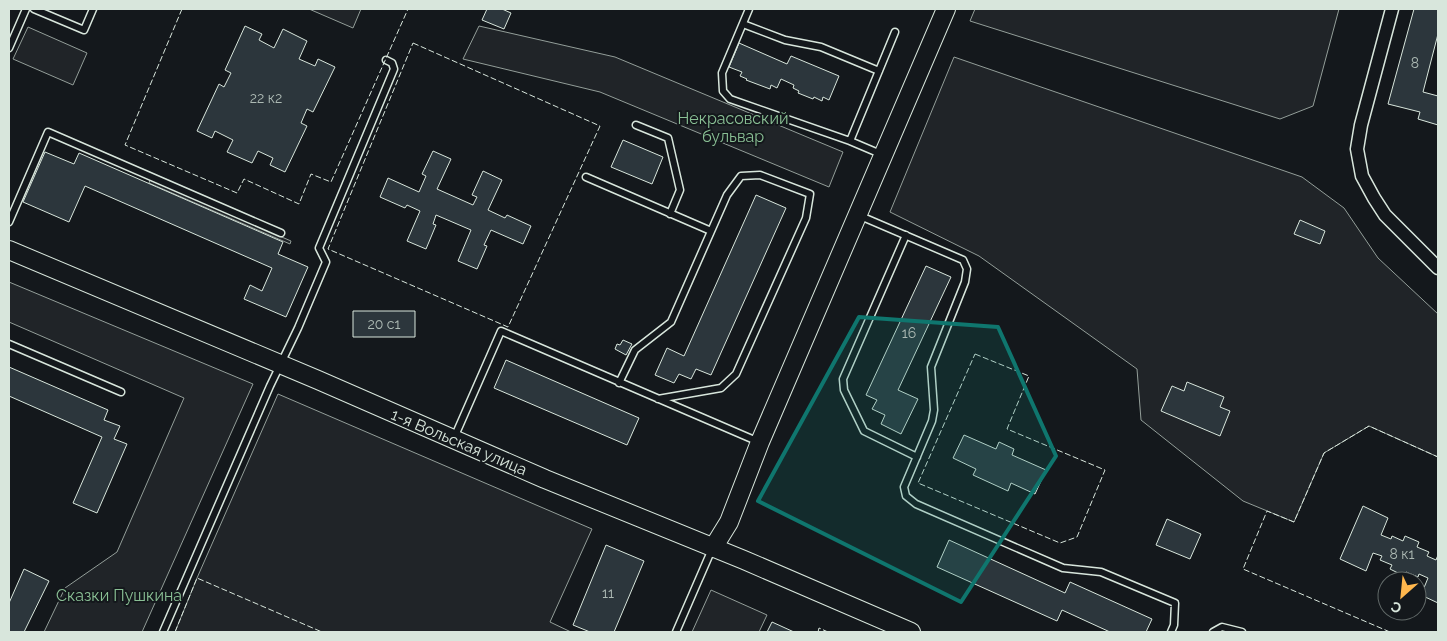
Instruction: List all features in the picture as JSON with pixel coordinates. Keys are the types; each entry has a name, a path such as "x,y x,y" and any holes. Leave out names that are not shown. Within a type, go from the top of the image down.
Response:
{"street":[{"path":"713,548 728,522 760,442 946,9"},
{"path":"1392,9 1361,125 1357,149 1362,176 1385,215 1438,268"},
{"name":"1-я Вольская улица","path":"9,250 280,364 545,479 911,632"}],"lane":[{"path":"9,48 26,9"},
{"path":"34,9 84,30 94,9"},
{"path":"750,9 722,73 723,91 730,99 850,140 883,155"},
{"path":"743,24 785,40 821,47 879,71"},
{"path":"850,140 895,32"},
{"path":"163,632 326,262 319,248 394,68 392,63 386,60"},
{"path":"636,125 668,138 680,190 670,214"},
{"path":"9,222 48,132 280,233"},
{"path":"619,383 635,350 671,322 726,195 742,176 760,175 810,194 806,218 736,374 721,388 658,399"},
{"path":"586,177 711,231"},
{"path":"857,215 963,260 967,268 964,282 931,367 934,410 932,421 904,487 906,496 916,504 1063,568 1101,572 1175,603 1174,626 1171,632"},
{"path":"906,235 843,379 844,390 864,431 917,457"},
{"path":"454,439 501,331 760,442"},
{"path":"9,344 121,392"},
{"path":"676,632 713,548"},
{"path":"1213,632 1222,627 1242,632"}],"highlighted area":[{"path":"859,317 998,327 1056,456 961,602 758,501"}],"green space":[{"path":"309,9 361,9 353,28"},
{"path":"975,9 1339,9 1313,106 1280,119 970,21"},
{"name":"Некрасовский бульвар","path":"479,26 615,57 843,152 829,187 600,92 463,59"},
{"path":"28,27 87,53 73,85 13,59"},
{"path":"954,57 1302,177 1344,208 1378,258 1438,314 1438,457 1369,426 1324,453 1294,522 1243,501 1141,420 1137,369 979,256 890,212"},
{"path":"150,180 291,241 290,244 149,183"},
{"name":"Сказки Пушкина","path":"9,282 253,384 142,632 44,632 65,588 117,552 184,398 9,322"},
{"path":"278,394 592,529 550,622 571,632 175,632"},
{"path":"711,590 767,615 759,632 692,632"}],"building":[{"path":"487,9 502,9 511,13 504,29 482,20"},
{"path":"1414,9 1438,9 1438,34 1423,92 1438,96 1438,125 1418,119 1420,112 1388,104"},
{"path":"245,26 262,34 259,40 274,48 283,29 307,41 299,59 315,66 318,59 335,67 313,112 307,109 301,123 307,126 285,172 270,165 273,158 258,151 252,163 227,152 233,140 215,131 212,138 197,131 219,84 224,87 231,73 225,70"},
{"path":"739,43 787,64 791,56 839,76 829,100 823,97 822,101 814,97 813,99 798,93 799,91 793,88 794,85 781,79 777,88 771,85 770,89 746,80 740,76 742,72 729,67"},
{"path":"623,140 663,157 652,184 611,167"},
{"path":"433,151 451,159 437,189 473,205 477,197 472,195 483,171 502,180 488,210 505,218 507,215 531,226 523,244 491,230 484,245 487,246 477,269 458,261 471,230 436,215 433,224 436,225 426,249 407,241 420,211 407,205 405,208 380,197 388,178 419,192 426,176 422,174"},
{"path":"45,152 74,164 79,153 283,242 278,254 308,267 286,317 244,299 250,285 262,291 272,268 85,186 69,222 23,202"},
{"path":"756,195 786,208 711,375 696,369 691,379 679,374 674,383 655,375 667,348 684,356"},
{"path":"1300,220 1325,231 1320,244 1294,234"},
{"path":"926,266 951,277 898,390 918,399 901,434 881,424 885,415 872,409 877,400 866,395"},
{"path":"353,311 415,311 415,337 353,337"},
{"path":"623,340 632,344 626,355 615,349 617,344 620,345"},
{"path":"506,360 639,418 627,445 494,388"},
{"path":"9,367 108,410 104,420 120,426 114,439 127,444 97,513 73,503 102,437 9,396"},
{"path":"1187,382 1224,397 1220,407 1230,411 1220,436 1161,411 1172,386 1184,391"},
{"path":"964,435 996,449 999,442 1014,449 1012,455 1046,470 1035,494 1011,483 1008,491 973,475 976,469 953,458"},
{"path":"1363,506 1388,518 1381,535 1391,539 1392,536 1403,541 1405,536 1419,542 1417,547 1429,552 1427,556 1436,560 1438,555 1438,603 1427,598 1427,571 1394,571 1390,569 1392,565 1380,560 1382,556 1373,553 1366,571 1340,559"},
{"path":"1167,519 1201,534 1190,559 1156,545"},
{"path":"949,540 1065,593 1070,582 1152,619 1146,632 1110,632 1062,610 1057,621 937,567"},
{"path":"606,545 644,561 614,632 590,632 573,625"},
{"path":"24,569 49,581 24,632 9,632 9,603"},
{"path":"772,622 794,632 767,632"}],"fence":[{"path":"182,9 125,145 237,193 244,179 299,204 311,174 331,182 408,9"},
{"path":"413,43 600,126 508,327 328,249 413,43"},
{"path":"975,354 1029,376 1007,429 1105,470 1077,537 1060,543 918,483 975,354"},
{"path":"1390,632 1243,569 1267,511 1294,522 1324,453 1369,426 1438,457"},
{"path":"175,632 197,578 322,632"},
{"path":"818,632 819,628 828,632"}]}
